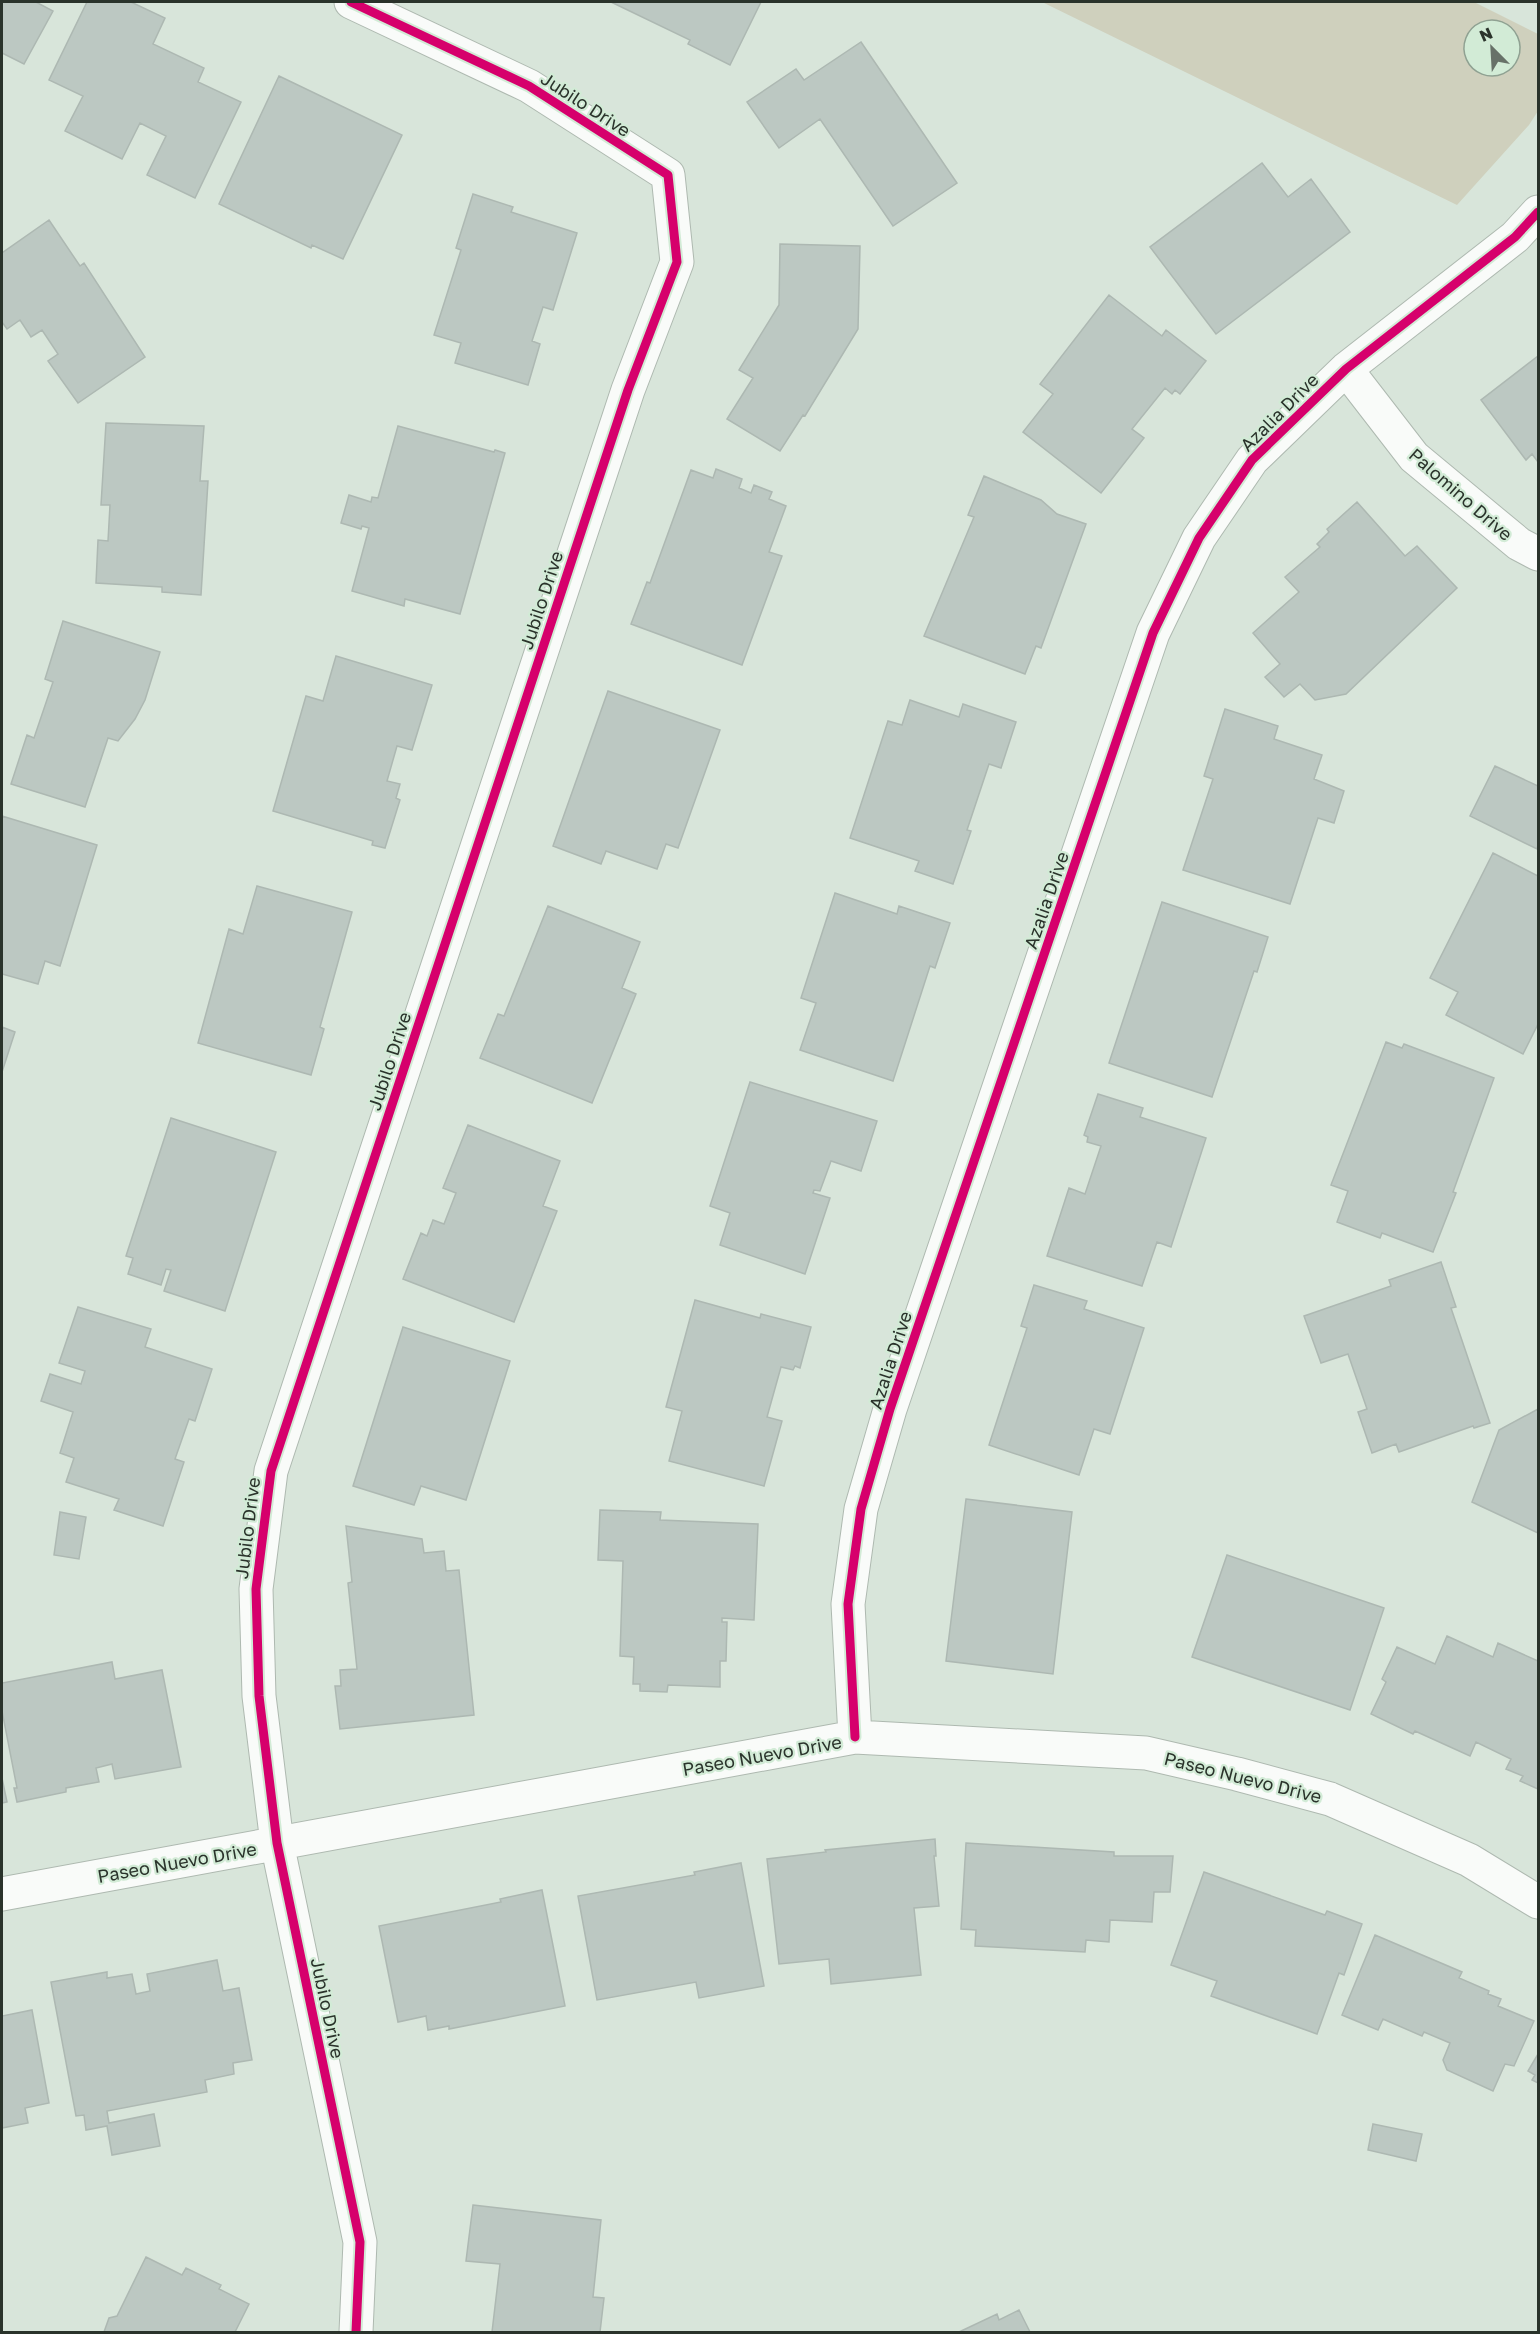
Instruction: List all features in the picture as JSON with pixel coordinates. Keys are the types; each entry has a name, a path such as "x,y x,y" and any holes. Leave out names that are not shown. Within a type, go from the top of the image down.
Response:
{"street":[{"name":"Jubilo Drive","path":"351,2 529,86 668,175 677,262 628,390 271,1471 256,1589 259,1696 277,1843 360,2242 356,2332"},
{"name":"Azalia Drive","path":"855,1737 848,1604 861,1509 898,1387 1154,633 1198,538 1252,460 1346,369 1515,237 1539,212"},
{"name":"Palomino Drive","path":"1346,369 1414,457 1519,544 1539,554"},
{"name":"Paseo Nuevo Drive","path":"2,1894 855,1737 1146,1753 1237,1774 1330,1799 1469,1860 1539,1902"}],"green space":[{"path":"1042,2 1474,2 1506,18 1462,18 1462,78 1522,78 1522,26 1538,34 1538,111 1529,125 1457,205"}],"building":[{"path":"2,2 36,2 53,11 24,64 2,53"},
{"path":"87,2 131,2 165,18 153,44 204,68 198,82 241,102 195,198 147,175 166,136 140,123 122,159 65,131 83,96 49,80"},
{"path":"611,2 761,2 730,65 688,44 690,40"},
{"path":"861,42 957,183 893,226 820,119 779,148 747,102 796,69 804,80"},
{"path":"279,76 402,135 343,259 312,245 311,248 219,204"},
{"path":"1262,163 1288,197 1311,179 1350,232 1216,334 1150,247"},
{"path":"473,194 513,207 511,212 577,233 553,310 543,307 532,341 540,344 528,385 455,363 461,343 434,335 461,250 456,248"},
{"path":"49,220 80,266 84,263 145,357 78,403 48,361 58,354 42,330 31,337 20,320 7,329 2,322 2,253"},
{"path":"780,244 860,246 858,329 805,416 803,415 780,451 727,419 753,378 739,370 779,305"},
{"path":"1109,295 1162,336 1166,330 1206,361 1180,394 1175,390 1172,394 1165,388 1132,429 1144,438 1101,493 1023,432 1053,394 1040,384"},
{"path":"1538,356 1538,462 1532,454 1526,460 1481,400"},
{"path":"106,423 204,426 200,481 208,481 201,595 162,592 162,587 96,583 98,540 108,541 110,505 101,505"},
{"path":"398,426 505,453 460,614 405,599 404,606 352,591 369,528 362,526 361,529 341,523 349,495 371,502 372,497 378,498"},
{"path":"716,469 742,479 739,488 751,493 754,485 772,492 769,499 786,506 769,552 782,556 742,665 631,624 647,582 650,583 691,470 713,478"},
{"path":"984,476 1041,500 1057,514 1086,524 1041,648 1036,646 1025,674 924,636 974,517 968,515"},
{"path":"1357,502 1405,556 1417,546 1457,588 1346,694 1315,700 1300,684 1284,697 1265,677 1280,664 1253,633 1299,592 1285,577 1320,547 1317,544 1329,532 1327,529"},
{"path":"63,621 160,652 145,700 135,719 118,741 108,738 85,807 11,784 27,735 34,738 53,682 45,679"},
{"path":"336,656 432,685 412,750 397,746 387,781 400,784 396,798 400,800 385,848 372,845 373,841 273,811 306,696 323,701"},
{"path":"608,691 720,730 678,848 666,844 657,869 606,851 601,864 553,846"},
{"path":"910,700 959,717 963,704 1016,722 1001,768 989,764 967,830 971,831 953,884 915,871 919,861 850,838 888,721 902,725"},
{"path":"1225,709 1278,726 1274,739 1322,755 1314,779 1344,791 1334,823 1318,818 1290,904 1183,870 1213,779 1204,776"},
{"path":"1495,766 1538,786 1537,849 1470,816"},
{"path":"2,816 97,845 60,966 45,961 38,984 2,974"},
{"path":"1493,853 1538,876 1538,1024 1523,1054 1446,1015 1458,992 1430,978"},
{"path":"257,886 352,912 320,1027 324,1029 311,1075 198,1043 229,929 243,934"},
{"path":"835,893 897,914 899,906 950,923 935,968 930,966 893,1081 800,1050 816,1003 801,998"},
{"path":"1162,902 1268,937 1257,972 1254,971 1212,1097 1109,1063"},
{"path":"548,906 640,942 622,988 636,994 592,1103 480,1058 498,1014 504,1016"},
{"path":"2,1027 15,1032 2,1072"},
{"path":"1386,1042 1402,1048 1404,1044 1494,1078 1453,1192 1456,1193 1433,1252 1382,1233 1380,1238 1337,1222 1348,1191 1331,1185"},
{"path":"750,1082 877,1121 861,1171 831,1161 820,1191 814,1190 813,1193 830,1198 805,1274 720,1245 730,1213 710,1206"},
{"path":"1098,1094 1143,1108 1140,1117 1206,1138 1171,1247 1157,1242 1142,1286 1047,1256 1069,1188 1085,1194 1101,1146 1087,1142 1088,1137 1084,1135"},
{"path":"171,1118 276,1152 225,1311 164,1291 171,1270 166,1269 161,1285 128,1274 133,1258 126,1256"},
{"path":"468,1125 560,1161 543,1206 557,1211 514,1322 403,1279 421,1233 427,1236 433,1220 444,1224 456,1193 443,1188"},
{"path":"1441,1262 1456,1307 1451,1308 1490,1423 1474,1428 1473,1426 1399,1452 1396,1444 1372,1453 1358,1412 1367,1409 1348,1354 1321,1363 1304,1316 1391,1286 1389,1280"},
{"path":"1034,1285 1087,1301 1084,1309 1144,1328 1110,1434 1094,1429 1079,1475 989,1445 1027,1328 1021,1326"},
{"path":"695,1300 760,1318 761,1314 811,1327 800,1368 795,1366 793,1370 781,1367 767,1417 782,1421 764,1486 669,1461 682,1411 666,1407"},
{"path":"78,1307 151,1329 145,1347 212,1369 195,1421 189,1419 175,1459 184,1462 163,1526 114,1510 119,1499 66,1482 74,1458 60,1453 73,1412 41,1401 50,1374 81,1384 85,1371 59,1363"},
{"path":"403,1327 510,1361 466,1500 421,1486 414,1505 353,1486"},
{"path":"1538,1409 1538,1533 1472,1502 1499,1430"},
{"path":"966,1499 1072,1512 1053,1674 946,1661"},
{"path":"600,1510 661,1512 660,1520 758,1524 754,1620 722,1618 722,1622 727,1622 726,1661 720,1661 720,1687 668,1685 667,1692 640,1691 640,1684 633,1684 634,1657 620,1656 623,1561 598,1560"},
{"path":"60,1512 86,1517 79,1559 54,1555"},
{"path":"346,1526 422,1539 424,1553 444,1551 446,1571 459,1570 474,1715 340,1729 335,1686 341,1686 340,1670 357,1669 348,1583 352,1582"},
{"path":"1227,1555 1384,1608 1350,1710 1192,1657"},
{"path":"1447,1636 1493,1657 1498,1643 1538,1661 1538,1789 1520,1781 1523,1776 1506,1769 1511,1759 1476,1742 1470,1756 1415,1731 1413,1734 1371,1714 1386,1682 1382,1679 1397,1647 1435,1664"},
{"path":"112,1662 115,1679 162,1670 181,1767 115,1779 112,1764 96,1768 99,1782 66,1788 66,1792 17,1802 14,1788 17,1788 2,1711 2,1683"},
{"path":"2,1778 7,1802 2,1803"},
{"path":"935,1839 936,1856 934,1856 939,1906 914,1908 921,1975 831,1984 829,1959 779,1964 767,1859 826,1852 825,1850"},
{"path":"966,1843 1114,1852 1114,1856 1173,1856 1170,1892 1154,1892 1152,1922 1110,1920 1109,1942 1086,1940 1085,1952 975,1946 976,1930 961,1929"},
{"path":"741,1863 764,1986 699,1998 696,1982 597,2000 578,1896 695,1875 694,1872"},
{"path":"1204,1872 1325,1915 1327,1911 1362,1924 1344,1975 1339,1973 1317,2034 1211,1996 1217,1981 1171,1965"},
{"path":"542,1890 565,2006 449,2029 449,2026 428,2030 426,2016 398,2022 379,1926 501,1902 500,1899"},
{"path":"1375,1935 1462,1972 1459,1978 1501,1999 1498,2006 1534,2021 1514,2066 1505,2064 1493,2091 1447,2070 1443,2060 1450,2043 1424,2032 1422,2036 1383,2019 1378,2030 1342,2015"},
{"path":"217,1960 223,1991 239,1988 252,2060 233,2063 234,2074 205,2080 207,2092 107,2111 109,2123 154,2114 160,2146 112,2155 107,2126 86,2130 84,2115 76,2116 51,1982 107,1972 107,1978 132,1974 136,1994 150,1991 147,1974"},
{"path":"32,2010 49,2103 25,2108 28,2123 2,2128 2,2016"},
{"path":"1538,2054 1538,2083 1532,2080 1535,2075 1528,2071"},
{"path":"1373,2124 1422,2134 1416,2161 1368,2150"},
{"path":"473,2205 601,2220 593,2297 604,2298 600,2332 492,2332 500,2264 466,2261"},
{"path":"146,2257 182,2275 186,2268 221,2285 219,2289 249,2304 235,2332 104,2332 109,2318 117,2316"},
{"path":"1019,2310 1030,2332 959,2332 997,2314 999,2320"}],"cycle path":[{"path":"351,2 529,86 668,175 677,262 628,390 271,1471 256,1589 259,1696 277,1843 360,2242 356,2332"},
{"path":"855,1737 848,1604 861,1509 890,1409 1153,633 1199,538 1252,460 1346,369 1515,237 1538,212"}]}
